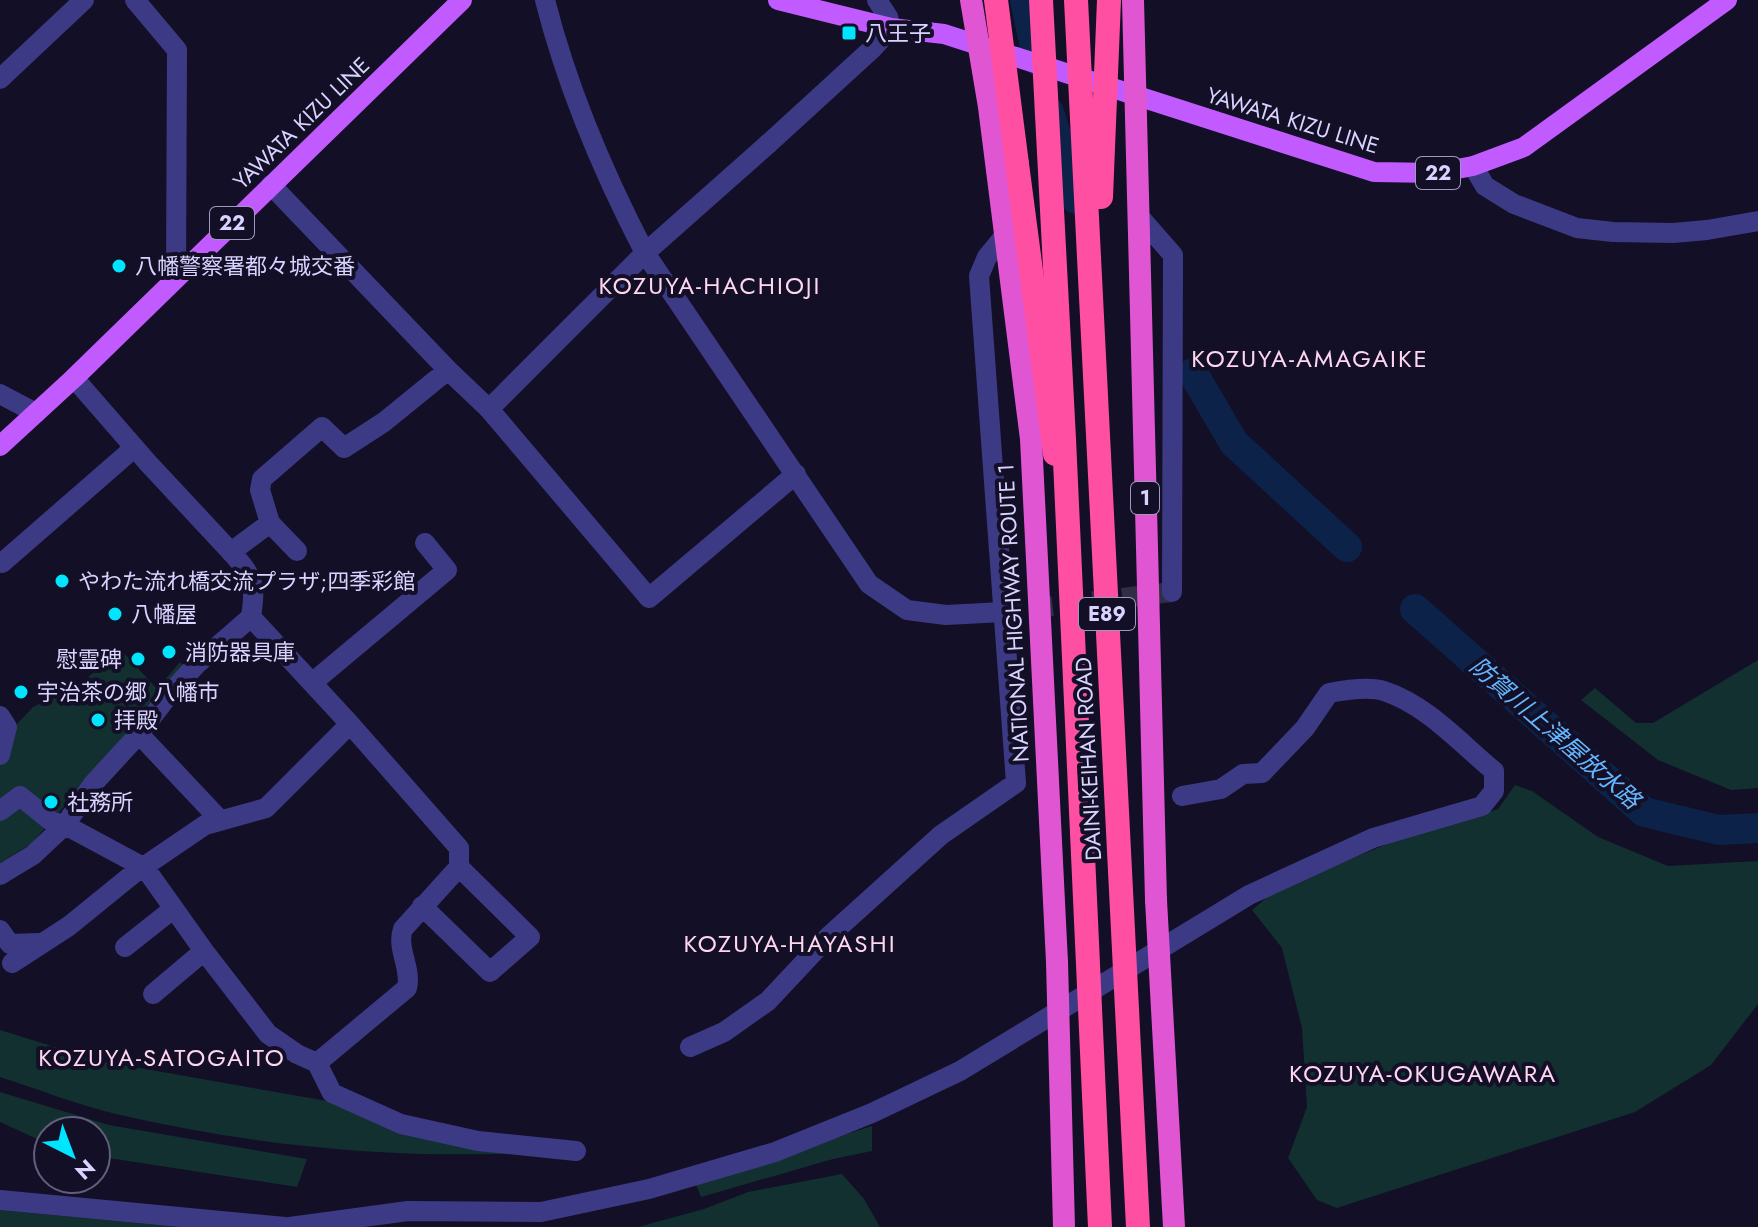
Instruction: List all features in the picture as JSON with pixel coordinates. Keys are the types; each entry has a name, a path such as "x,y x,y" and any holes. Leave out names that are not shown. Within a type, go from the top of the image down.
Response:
{"highway":[{"name":"NATIONAL HIGHWAY ROUTE 1","path":"971,0 986,47 989,107 1031,439 1057,962 1064,1227"},
{"path":"996,0 1067,547"},
{"name":"DAINI-KEIHAN ROAD","path":"1041,0 1100,1227"},
{"name":"DAINI-KEIHAN ROAD","path":"1076,0 1138,1227"},
{"path":"1105,579 1108,489 1100,255 1109,0"},
{"name":"1","path":"1133,0 1156,900 1174,1227"}],"main road":[{"name":"YAWATA KIZU LINE","path":"0,446 74,378 462,0"},
{"name":"YAWATA KIZU LINE","path":"778,0 891,28 944,34 1374,172 1436,173 1473,166 1524,147 1727,0"}],"street":[{"path":"0,79 84,0"},
{"path":"135,0 177,50 176,278"},
{"path":"545,0 581,109 629,223 645,253 796,474 852,563 869,584 888,600 907,610 927,614 1003,612"},
{"path":"489,409 645,253 873,48 891,28 877,0"},
{"path":"1473,166 1485,186 1514,204 1577,228 1673,233 1758,221"},
{"path":"271,185 489,409 649,598 796,474"},
{"path":"1138,215 1173,255 1172,592"},
{"path":"690,1047 724,1032 768,1001 828,937 941,835 1016,783 979,276 987,257 1005,235"},
{"path":"297,551 270,523 260,490 262,479 322,427 344,448 384,422 448,370"},
{"path":"0,875 33,855 65,825 93,784 139,734 171,692 197,664 251,617 255,594 249,572 74,378"},
{"path":"0,394 36,413"},
{"path":"2,563 134,448"},
{"path":"231,552 270,523"},
{"path":"312,683 447,570 425,543"},
{"path":"251,617 459,848 459,867 403,929 400,938 410,977 407,988 317,1063"},
{"path":"0,1200 288,1227 408,1211 541,1212 649,1189 775,1152 872,1113 960,1071 1249,895 1373,838 1482,806 1494,791 1494,771 1418,707 1382,690 1341,691 1329,693 1305,728 1262,773 1243,774 1221,789 1182,796"},
{"path":"0,716 7,727 0,755"},
{"path":"12,963 69,926 133,874 190,834 205,825 266,808 350,724"},
{"path":"139,734 221,821"},
{"path":"0,811 20,796 51,821 65,825 145,868 268,1034 297,1054 317,1063 332,1093 401,1124 478,1141 576,1151"},
{"path":"422,906 490,972 530,937 459,867"},
{"path":"125,947 173,909"},
{"path":"0,930 10,944 39,943"},
{"path":"153,994 204,951"}],"green space":[{"path":"125,654 157,689 180,662 186,668 31,844 0,863 0,742 33,707 77,687 113,655"},
{"path":"1758,660 1758,788 1731,790 1658,760 1581,700 1595,688 1636,723 1653,723"},
{"path":"1515,785 1532,791 1598,837 1668,866 1758,861 1758,1004 1711,1065 1635,1112 1337,1208 1317,1200 1288,1158 1307,1107 1302,1028 1282,948 1252,910 1276,890 1392,842 1498,809"},
{"path":"0,1030 100,1061 327,1101 522,1153 420,1154 318,1147 217,1134 116,1114 0,1077"},
{"path":"0,1092 76,1115 32,1115 32,1137 0,1122"},
{"path":"112,1126 307,1159 297,1187 112,1158"},
{"path":"872,1126 872,1151 833,1159 701,1197 695,1182"},
{"path":"842,1174 864,1199 880,1227 638,1227 704,1209 748,1192"},
{"path":"0,1210 179,1227 0,1227"}],"waterway":[{"name":"防賀川上津屋放水路","path":"1025,0 1038,61"},
{"name":"防賀川上津屋放水路","path":"1049,112 1076,199"},
{"name":"防賀川上津屋放水路","path":"1193,373 1234,443 1347,547"},
{"name":"防賀川上津屋放水路","path":"1415,609 1644,812 1719,830 1758,828"}],"tunnel":[{"path":"1003,612 1172,592"}],"place":[{"name":"八王子","path":"849,33"},
{"name":"八幡警察署都々城交番","path":"119,266"},
{"name":"やわた流れ橋交流プラザ;四季彩館","path":"62,581"},
{"name":"八幡屋","path":"115,614"},
{"name":"消防器具庫","path":"169,652"},
{"name":"慰霊碑","path":"138,659"},
{"name":"宇治茶の郷 八幡市","path":"21,692"},
{"name":"拝殿","path":"98,720"},
{"name":"社務所","path":"51,802"}],"district":[{"name":"KOZUYA-HACHIOJI","path":"710,286"},
{"name":"KOZUYA-AMAGAIKE","path":"1310,359"},
{"name":"KOZUYA-HAYASHI","path":"790,944"},
{"name":"KOZUYA-SATOGAITO","path":"162,1058"},
{"name":"KOZUYA-OKUGAWARA","path":"1423,1074"}]}
